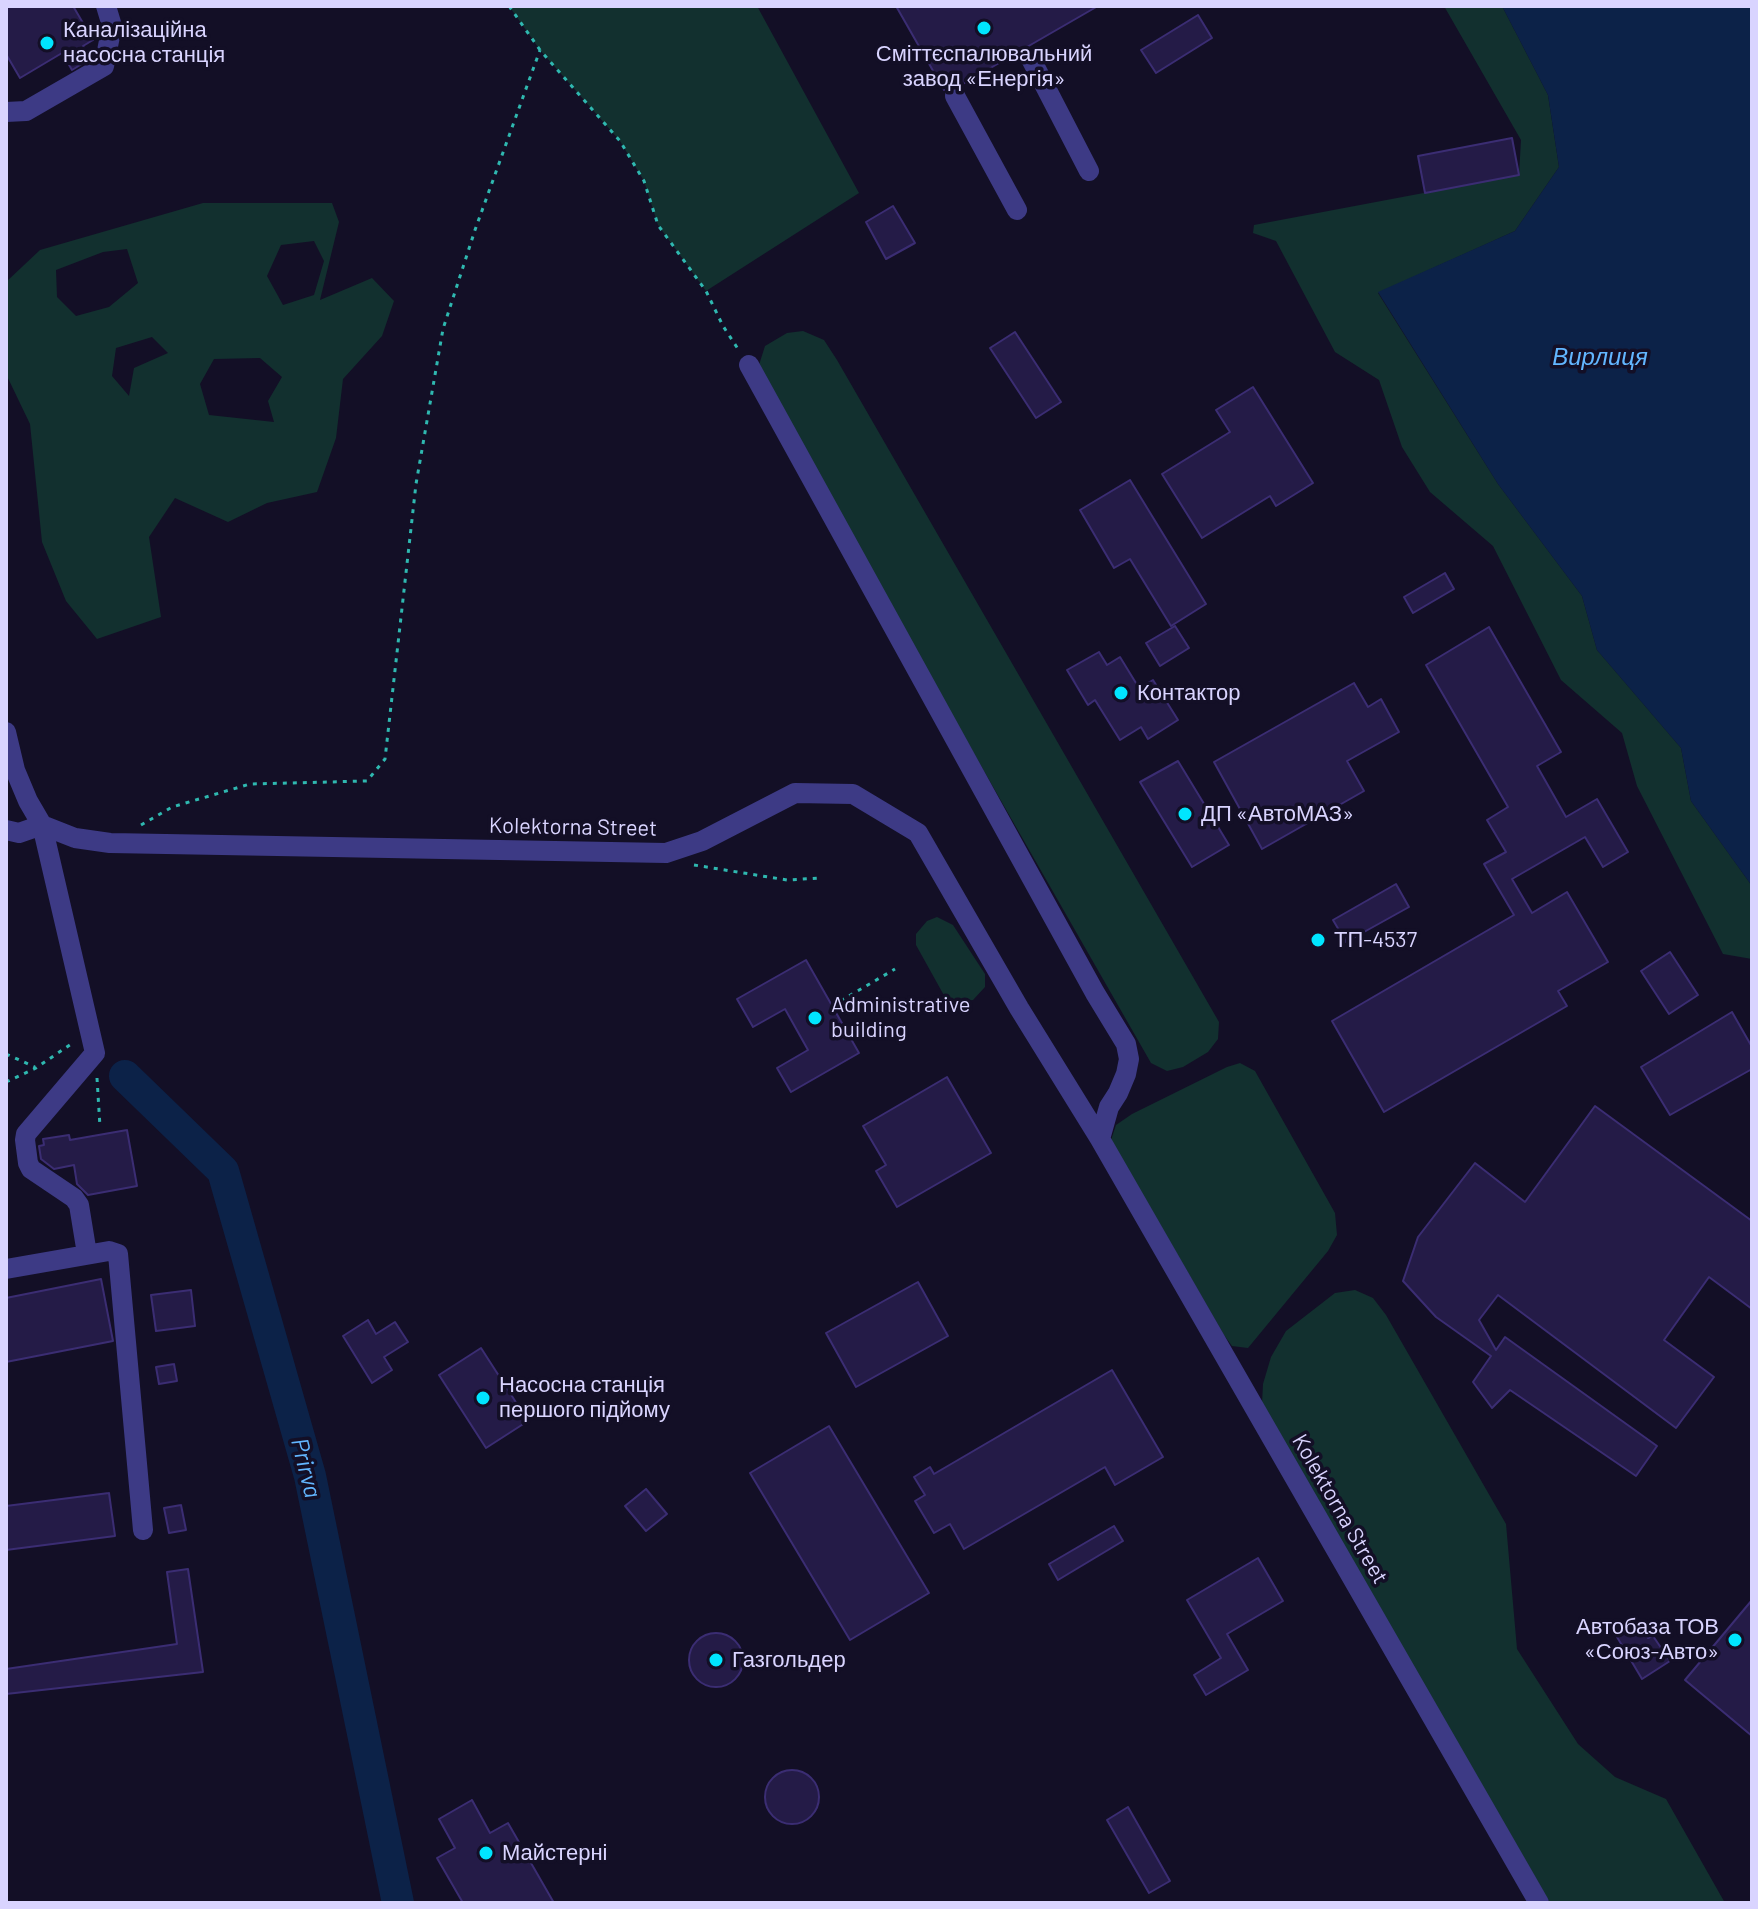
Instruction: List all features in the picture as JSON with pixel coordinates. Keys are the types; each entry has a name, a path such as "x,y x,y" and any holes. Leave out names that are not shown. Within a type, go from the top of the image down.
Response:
{"street":[{"path":"6,112 26,111 104,66 112,26 106,6"},
{"path":"1031,59 1089,171"},
{"path":"955,96 1017,210"},
{"path":"749,365 1087,979 1126,1044 1129,1059 1126,1074 1109,1107 1100,1139"},
{"path":"6,732 15,770 42,825 95,1053 34,1124 25,1140 29,1166 74,1198 79,1205 87,1254"},
{"name":"Kolektorna Street","path":"42,825 75,838 110,843 666,853 702,841 795,793 853,794 918,833 1019,1008 1100,1139 1539,1903"},
{"path":"6,830 19,833 42,825"},
{"path":"6,1269 87,1254 113,1251 118,1254 143,1530"}],"path":[{"path":"509,6 540,50 620,141 644,181 658,225 706,291 723,326 749,365"},
{"path":"110,843 172,807 250,784 367,781 385,759 416,484 443,329 540,50"},
{"path":"666,853 684,864 787,880 821,878"},
{"path":"832,1006 895,969"},
{"path":"6,1082 36,1068 90,1031"},
{"path":"95,1053 100,1127"},
{"path":"6,1054 36,1068"}],"green space":[{"path":"509,6 757,6 859,193 706,291 658,225 644,181 620,141 540,50"},
{"path":"1444,6 1502,6 1548,95 1559,167 1515,231 1378,293 1498,484 1582,596 1597,650 1681,748 1691,801 1752,886 1752,959 1723,954 1637,786 1622,733 1561,680 1493,546 1430,492 1402,447 1379,380 1335,352 1276,241 1253,233 1254,225 1519,175 1521,140"},
{"path":"203,203 332,203 339,222 320,300 372,278 394,301 382,336 343,379 336,438 317,492 267,503 228,522 175,498 149,537 161,617 97,639 66,601 42,542 30,424 6,374 6,282 40,250","holes":["314,241 324,261 314,295 283,305 267,276 281,245","127,249 138,283 109,307 76,316 57,297 56,270 103,252","152,337 168,353 134,368 129,396 112,376 116,348","260,358 282,377 268,401 274,422 209,415 200,384 214,359"]},
{"path":"803,331 824,340 837,360 1219,1022 1218,1039 1208,1052 1183,1067 1167,1071 1151,1063 773,402 759,365 765,346 787,333"},
{"path":"937,917 953,925 985,974 985,987 973,1000 955,1002 946,999 916,945 916,934 927,921"},
{"path":"1240,1063 1255,1071 1335,1213 1337,1235 1328,1251 1248,1348 1232,1346 1224,1335 1111,1140 1116,1125 1132,1114"},
{"path":"1355,1290 1373,1298 1386,1315 1506,1524 1517,1649 1578,1744 1615,1777 1666,1799 1725,1903 1550,1903 1262,1404 1263,1384 1271,1357 1286,1331 1335,1293"}],"water":[{"name":"Вирлиця","path":"1502,6 1752,6 1752,886 1691,801 1681,748 1597,650 1582,596 1498,484 1378,292 1515,231 1559,167 1548,95"}],"building":[{"name":"Каналізаційна насосна станція","path":"6,6 73,6 93,40 83,46 90,59 72,70 62,53 20,78 6,54"},
{"name":"Сміттєспалювальний завод «Енергія»","path":"896,6 1098,6 961,85 950,84 944,90"},
{"path":"1198,15 1212,38 1156,73 1141,50"},
{"path":"1512,138 1519,175 1425,193 1418,156"},
{"path":"893,206 915,243 886,259 866,222"},
{"path":"1015,332 1061,402 1036,418 990,348"},
{"path":"1253,387 1313,483 1276,506 1270,496 1202,538 1162,474 1230,432 1216,410"},
{"path":"1130,480 1206,604 1171,626 1130,559 1114,568 1080,510"},
{"path":"1445,573 1454,589 1413,613 1404,597"},
{"path":"1175,626 1189,648 1160,666 1146,643"},
{"path":"1489,627 1561,752 1537,766 1566,817 1597,799 1628,852 1603,867 1585,837 1512,879 1532,913 1567,892 1608,962 1558,991 1567,1006 1384,1112 1332,1021 1514,915 1484,864 1506,852 1487,820 1508,807 1426,665"},
{"name":"Контактор","path":"1099,652 1107,665 1120,657 1139,688 1153,680 1178,720 1148,739 1141,727 1120,740 1095,700 1088,705 1067,670"},
{"path":"1354,683 1368,707 1381,699 1399,732 1347,761 1364,791 1262,849 1214,762"},
{"name":"ДП «АвтоМАЗ»","path":"1178,761 1229,845 1192,867 1140,782"},
{"path":"1396,884 1409,907 1346,942 1333,920"},
{"path":"1670,952 1698,995 1669,1014 1641,971"},
{"name":"Administrative building","path":"806,960 859,1053 791,1092 777,1068 808,1050 785,1009 753,1027 737,999"},
{"path":"1732,1012 1752,1047 1752,1069 1670,1115 1641,1067"},
{"path":"947,1077 991,1153 897,1207 876,1171 886,1165 863,1126"},
{"path":"1595,1106 1752,1221 1752,1309 1709,1277 1664,1340 1714,1377 1676,1428 1498,1295 1479,1320 1496,1350 1505,1337 1657,1446 1636,1476 1510,1390 1492,1408 1473,1382 1491,1356 1436,1317 1403,1281 1418,1237 1475,1163 1525,1202"},
{"path":"127,1130 137,1186 88,1195 77,1184 74,1165 54,1169 41,1159 39,1146 44,1145 43,1139 69,1135 70,1140"},
{"path":"101,1279 113,1341 6,1362 6,1298"},
{"path":"918,1282 948,1336 856,1387 826,1333"},
{"path":"191,1290 195,1326 156,1331 151,1295"},
{"path":"368,1320 376,1334 395,1322 408,1342 384,1357 392,1370 372,1383 343,1336"},
{"name":"Насосна станція першого підйому","path":"481,1348 528,1421 486,1448 439,1375"},
{"path":"174,1364 177,1381 159,1384 156,1367"},
{"path":"1112,1370 1163,1457 1115,1485 1105,1467 964,1549 950,1524 934,1533 915,1501 925,1495 914,1477 930,1467 934,1474"},
{"path":"829,1426 929,1593 850,1640 750,1473"},
{"path":"646,1489 667,1514 646,1531 625,1506"},
{"path":"109,1493 115,1536 6,1550 6,1506"},
{"path":"181,1505 186,1530 169,1533 164,1508"},
{"path":"1114,1526 1123,1541 1058,1580 1049,1564"},
{"path":"1258,1558 1283,1601 1227,1634 1248,1670 1206,1695 1194,1675 1221,1658 1187,1600"},
{"path":"188,1569 203,1672 6,1694 6,1669 177,1644 167,1572"},
{"name":"Автобаза ТОВ «Союз-Авто»","path":"1752,1600 1752,1736 1685,1680"},
{"path":"1638,1622 1648,1638 1653,1636 1670,1661 1642,1679 1617,1637"},
{"name":"Газгольдер","path":"716,1633 735,1641 743,1660 735,1679 716,1687 697,1679 689,1660 697,1641"},
{"path":"792,1770 811,1778 819,1797 811,1816 792,1824 773,1816 765,1797 773,1778"},
{"name":"Майстерні","path":"472,1800 490,1833 508,1823 554,1903 463,1903 437,1858 455,1848 439,1819"},
{"path":"1128,1807 1170,1881 1149,1893 1107,1820"}],"waterway":[{"name":"Prirva","path":"125,1076 223,1171 310,1476 398,1903"}],"place":[{"name":"Сміттєспалювальний завод «Енергія»","path":"984,28"},
{"name":"Каналізаційна насосна станція","path":"47,43"},
{"name":"Контактор","path":"1121,693"},
{"name":"ДП «АвтоМАЗ»","path":"1185,814"},
{"name":"ТП-4537","path":"1318,940"},
{"name":"Administrative building","path":"815,1018"},
{"name":"Насосна станція першого підйому","path":"483,1398"},
{"name":"Автобаза ТОВ «Союз-Авто»","path":"1735,1640"},
{"name":"Газгольдер","path":"716,1660"},
{"name":"Майстерні","path":"486,1853"}]}
